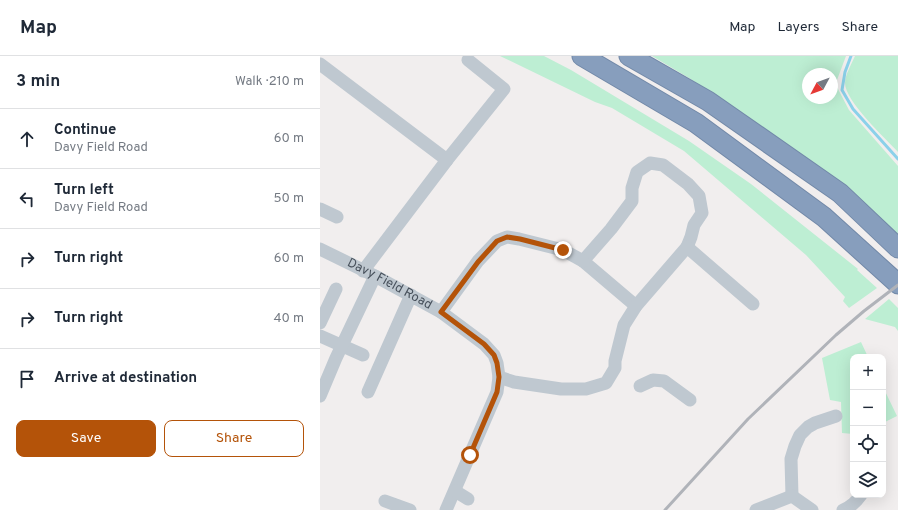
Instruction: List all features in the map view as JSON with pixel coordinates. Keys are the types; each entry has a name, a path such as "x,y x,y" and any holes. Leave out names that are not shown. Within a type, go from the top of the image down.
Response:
{"highway":[{"path":"582,56 696,123 824,217 898,284"},
{"path":"629,56 708,101 840,193 898,248"}],"street":[{"path":"325,56 320,64 447,160"},
{"path":"363,271 447,160 504,89 468,60"},
{"path":"499,377 514,382 561,389 586,389 606,383 615,368 615,361 624,325 636,306 687,247 694,225 702,213 699,196 688,184 663,165 650,163 637,172 632,188 632,201 611,229 583,261"},
{"path":"320,209 337,218"},
{"path":"441,312 478,262 497,241 507,237 563,250 583,261 636,306"},
{"path":"687,247 753,304"},
{"name":"Davy Field Road","path":"320,249 375,276 441,312 484,344 494,355 499,377 497,392 446,510"},
{"path":"320,396 342,345 375,276"},
{"path":"320,323 336,289"},
{"path":"368,392 411,295"},
{"path":"320,336 363,355"},
{"path":"640,386 653,380 664,381 690,400"},
{"path":"792,496 791,459 800,435 808,426 836,416"},
{"path":"455,491 468,499"},
{"path":"756,510 792,496"},
{"path":"792,496 812,510"},
{"path":"385,501 410,510"}],"green space":[{"path":"500,56 544,56 571,70 689,141 751,184 858,269 857,270 877,288 849,308 843,301 845,297 806,255 684,151 612,108 595,102"},
{"path":"652,56 846,56 838,77 838,68 802,68 802,104 838,104 838,89 849,110 898,166 898,235 862,204 749,119 689,78"},
{"path":"855,56 898,56 898,152 858,109 847,91 845,80"},
{"path":"889,299 898,308 898,331 895,327 865,319"},
{"path":"861,342 867,354 850,354 850,434 842,433 841,402 830,400 822,358"},
{"path":"886,393 897,416 886,422"}],"waterway":[{"path":"851,56 845,72 842,90 853,109 898,159"}],"railway":[{"path":"665,510 748,419 836,335 898,285"}],"route":[{"path":"470,455 497,392 499,377 497,363 494,355 484,344 441,312 478,262 497,241 507,237 563,250"}]}
